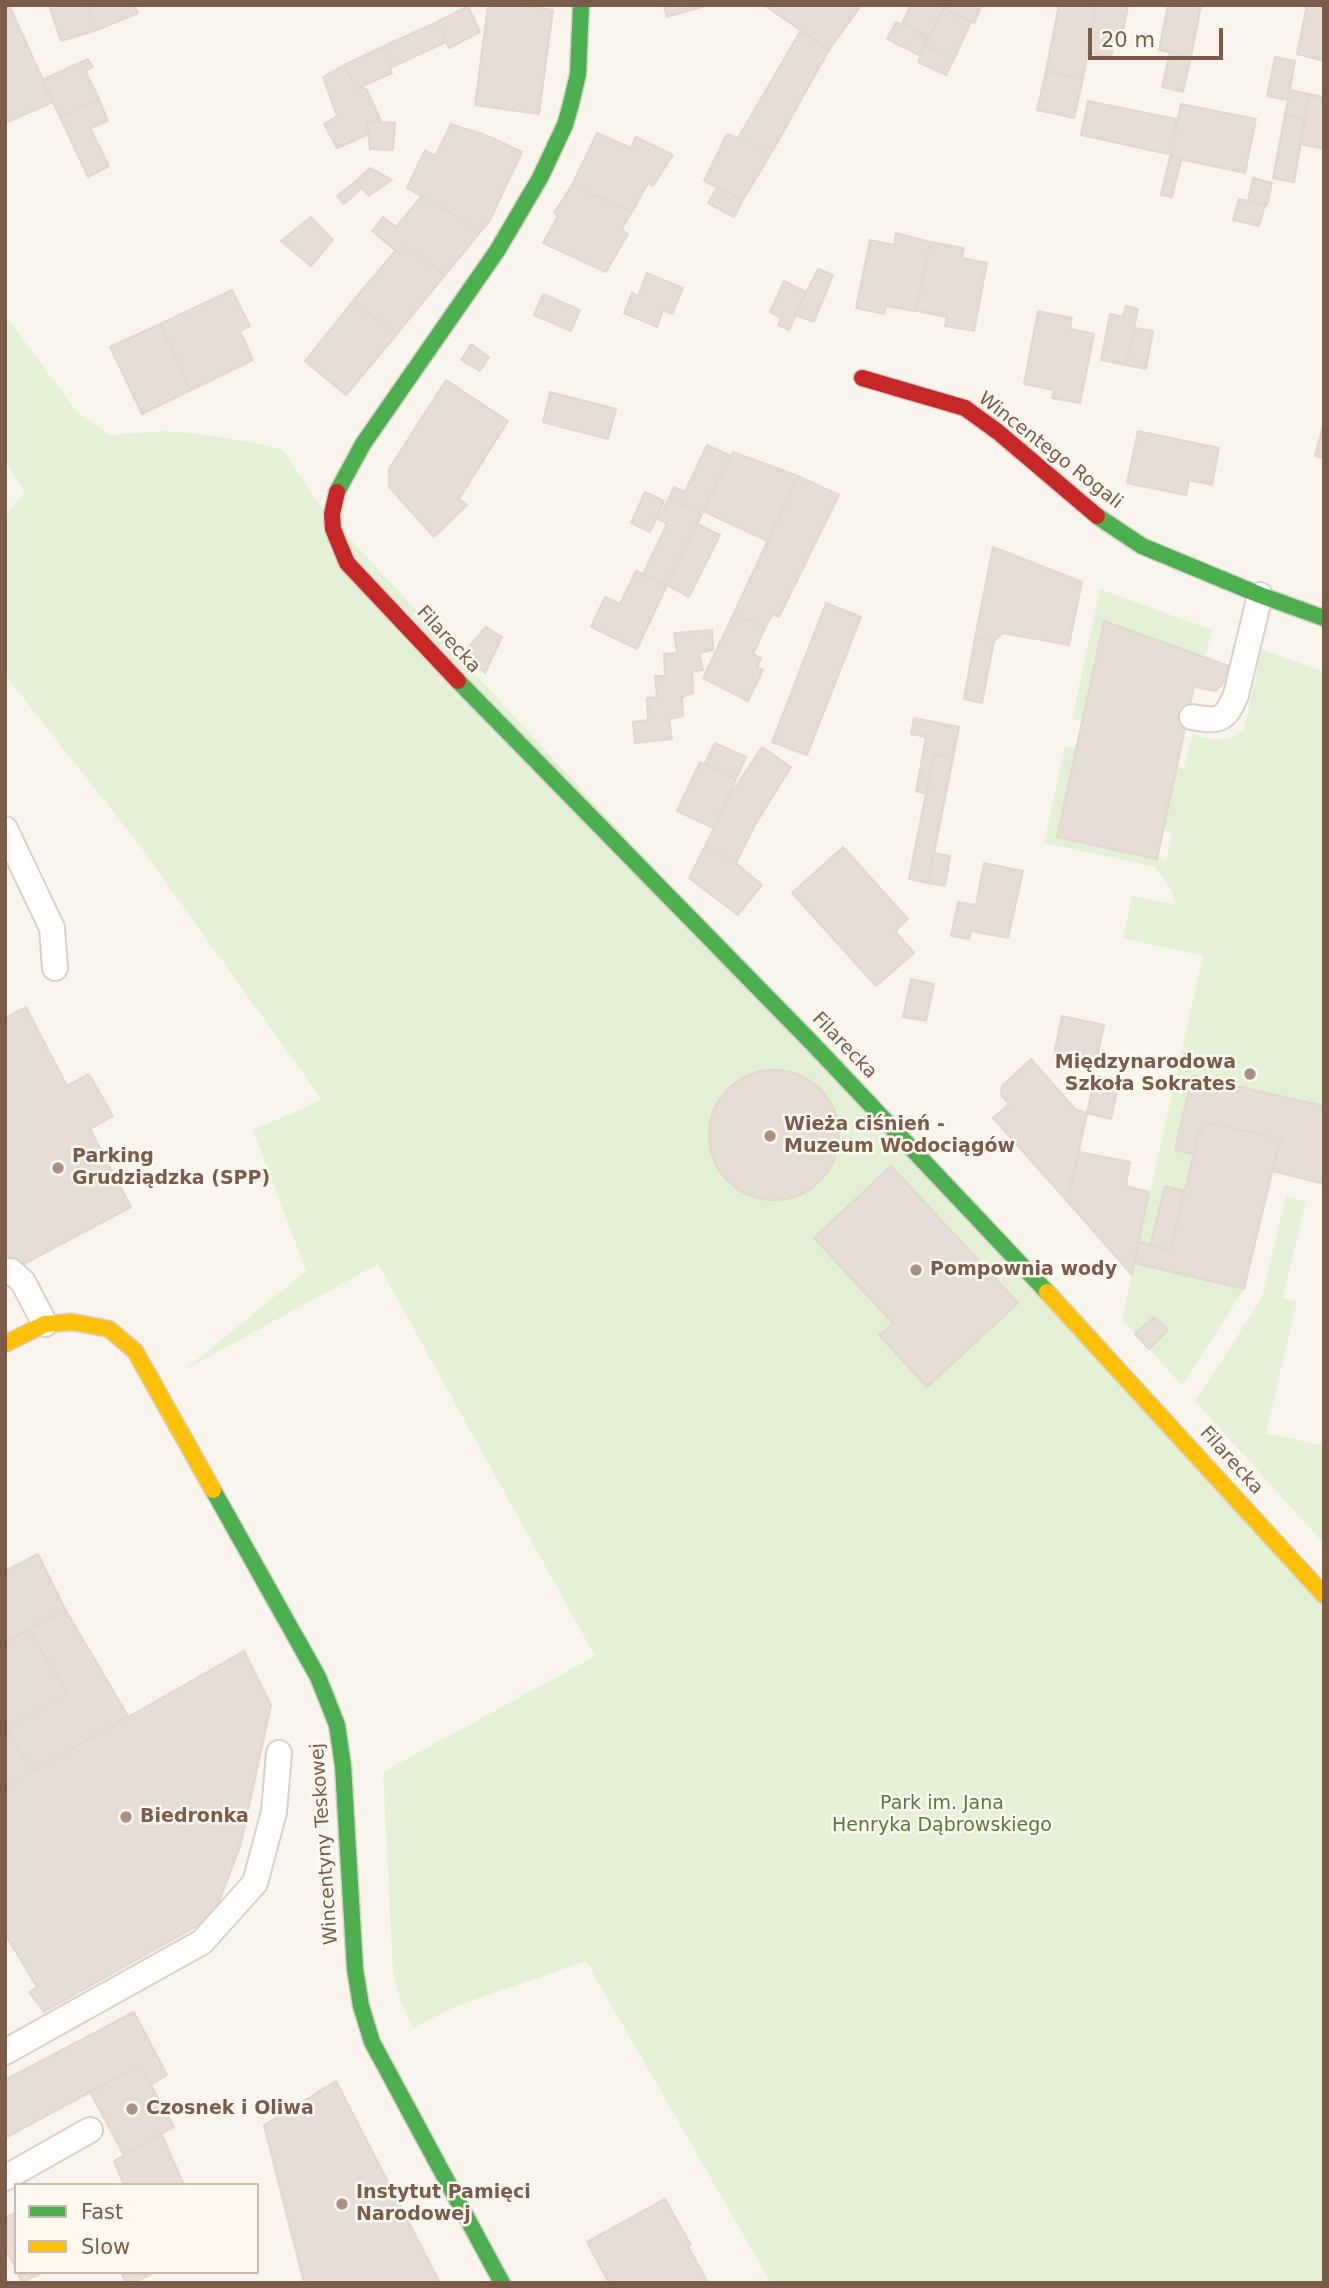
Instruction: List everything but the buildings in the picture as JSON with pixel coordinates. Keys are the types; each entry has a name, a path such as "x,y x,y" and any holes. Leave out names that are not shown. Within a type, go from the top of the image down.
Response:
{"street":[{"name":"Filarecka","path":"582,5 578,74 565,125 540,178 497,251 363,444 340,482 332,511 339,548 347,563 463,686 824,1055 1116,1365 1324,1595"},
{"name":"Wincentego Rogali","path":"862,378 965,408 998,432 1089,511 1142,546 1260,595 1324,618"},
{"name":"Wincentyny Teskowej","path":"5,1344 45,1324 72,1322 109,1329 135,1351 318,1677 337,1724 343,1766 355,1969 361,2006 372,2042 394,2086 502,2283"}],"lane":[{"path":"1192,717 1212,721 1223,717 1231,708 1260,595"},
{"path":"5,829 52,928 55,968"},
{"path":"11,1271 23,1282 45,1324"},
{"path":"5,2052 202,1942 255,1883 274,1812 279,1753"},
{"path":"5,2178 90,2130"}],"green space":[{"name":"Park im. Jana Henryka Dąbrowskiego","path":"5,315 77,412 111,435 163,431 192,433 252,442 283,450 321,507 1324,1595 1324,2283 771,2283 586,1961 457,2006 413,2028 401,2003 393,1971 383,1772 595,1656 378,1264 183,1371 306,1271 253,1130 322,1100 134,838 5,675 5,515 25,492 5,461"},
{"path":"1100,589 1212,630 1205,658 1083,721 1072,719"},
{"path":"1262,649 1324,672 1324,1106 1192,1076 1175,1149 1193,1154 1184,1191 1165,1186 1150,1246 1139,1242 1203,956 1123,938 1132,896 1176,905 1170,888 1155,867 1044,843 1065,746 1077,749 1058,837 1166,860 1172,833 1163,830 1177,767 1184,768 1193,734 1226,739 1244,729"},
{"path":"1286,1196 1306,1201 1283,1298 1297,1302 1266,1433 1324,1446 1324,1544 1195,1401 1262,1298"},
{"path":"1134,1263 1244,1289 1182,1386 1149,1349 1168,1330 1154,1317 1135,1334 1122,1320"}],"traffic: fast":[{"path":"337,492 363,444 497,251 540,178 565,125 571,104 578,74 581,5"},
{"path":"1097,516 1142,546 1260,595 1324,618"},
{"path":"458,681 814,1045 1047,1292"},
{"path":"213,1490 318,1677 337,1725 343,1766 355,1969 361,2006 372,2042 502,2283"}],"traffic: slow":[{"path":"1047,1292 1324,1595"},
{"path":"5,1344 45,1324 72,1322 109,1329 135,1351 213,1490"}],"traffic: jam":[{"path":"862,378 965,408 998,432 1097,516"},
{"path":"337,492 332,514 333,529 347,563 458,681"}],"place":[{"name":"Międzynarodowa Szkoła Sokrates","path":"1250,1074"},
{"name":"Wieża ciśnień - Muzeum Wodociągów","path":"770,1136"},
{"name":"Parking Grudziądzka (SPP)","path":"58,1168"},
{"name":"Pompownia wody","path":"916,1270"},
{"name":"Biedronka","path":"126,1817"},
{"name":"Czosnek i Oliwa","path":"132,2109"},
{"name":"Instytut Pamięci Narodowej","path":"342,2204"}]}
